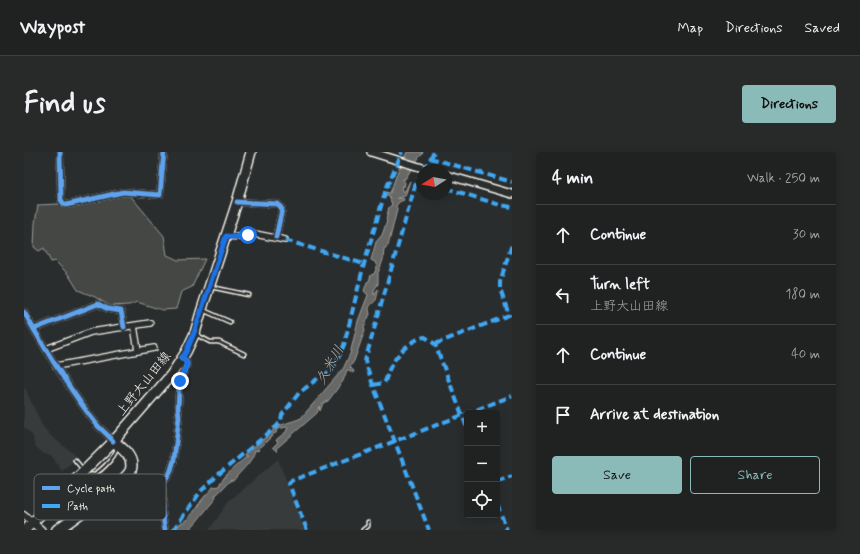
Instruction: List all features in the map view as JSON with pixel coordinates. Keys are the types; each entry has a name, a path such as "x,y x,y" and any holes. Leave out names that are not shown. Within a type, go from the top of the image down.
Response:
{"highway":[{"path":"114,444 125,460 126,466 123,474"},
{"path":"114,444 122,448 129,457 132,468 129,474"},
{"path":"49,530 63,520"},
{"path":"57,530 70,520"}],"main road":[{"name":"上野大山田線","path":"83,474 114,444 171,375 186,352 210,287 251,152"},
{"name":"上野大山田線","path":"28,527 35,520"}],"street":[{"path":"60,152 61,200 66,205 123,192 160,195 164,152"},
{"path":"371,152 416,166"},
{"path":"452,177 512,194"},
{"path":"237,202 278,204 282,209 276,237"},
{"path":"226,236 240,237 255,234 285,240"},
{"path":"34,329 98,304 108,309 121,311 124,327"},
{"path":"24,312 56,366 84,407 114,444"},
{"path":"46,349 91,332 150,323"},
{"path":"134,326 138,350"},
{"path":"56,366 154,348"},
{"path":"166,479 170,473 177,444 179,389 180,381 187,364 182,358"},
{"path":"24,515 28,527 41,530"},
{"path":"163,520 165,530"}],"lane":[{"path":"210,287 249,295"},
{"path":"202,310 230,322"},
{"path":"194,333 210,342 219,342 244,354"},
{"path":"95,474 116,453 114,444"},
{"path":"75,460 80,466"},
{"path":"363,530 368,526 368,522"}],"shaded area":[{"path":"407,152 423,152 405,179 403,179 405,183 404,187 402,186 403,191 405,191 410,181 405,196 397,198 403,198 404,200 399,202 396,206 397,210 388,246 384,249 383,260 378,273 378,284 374,290 374,295 378,289 376,300 370,306 370,314 364,327 365,330 354,361 350,367 354,371 353,373 347,370 343,381 328,401 323,403 320,411 319,406 317,413 278,447 277,451 273,447 278,442 276,441 277,439 286,432 288,427 277,429 276,433 273,434 257,451 255,450 254,455 246,466 233,481 231,480 215,496 216,498 189,530 176,530 179,524 191,516 213,487 219,486 227,474 248,456 245,454 273,431 273,427 275,429 281,425 301,418 343,369 350,354 358,321 368,295 364,291 367,282 369,281 371,275 374,274 377,267 375,262 371,260 376,242 382,235 387,221 389,207 392,205 389,196 384,194 385,192 390,193 399,168"},
{"path":"129,194 164,236 167,255 178,260 205,259 192,287 181,292 176,309 162,310 137,302 129,305 110,306 95,297 78,290 68,274 55,261 51,262 44,248 39,251 34,247 35,223 38,205 78,203"},
{"path":"24,386 42,425 50,435 77,458 62,471 51,455 44,454 38,449 34,444 33,436 24,427"},
{"path":"278,459 305,530 209,530 229,501"}],"marked path":[{"path":"173,530 201,491 219,474 277,426 281,421 282,415 299,393 321,376 331,372 344,345 364,264 386,189 402,152"},
{"path":"427,164 434,152"},
{"path":"430,158 512,182"},
{"path":"416,184 365,361 429,530"},
{"path":"452,190 500,205 512,207"},
{"path":"285,240 364,264"},
{"path":"435,344 509,315 500,289 500,282 512,244"},
{"path":"373,385 384,383 392,363 404,348 420,338 425,337 435,344 464,420"},
{"path":"307,530 289,484 291,481 512,396"},
{"path":"500,481 512,476"},
{"path":"500,512 507,530"}],"cycle path":[{"path":"60,152 61,200 66,205 123,192 160,195 164,152"},
{"path":"237,202 278,204 282,209 276,237"},
{"path":"34,329 98,304 108,309 121,311 124,327"},
{"path":"24,312 68,385 98,426 113,441"},
{"path":"166,479 170,473 174,460 179,417 178,408 180,381 187,364 182,358"},
{"path":"163,520 165,530"}],"route":[{"path":"180,381 187,364 187,362 182,358 194,333 226,236 240,237 248,235"}],"water label":[{"name":"久米川","path":"330,365"}]}
